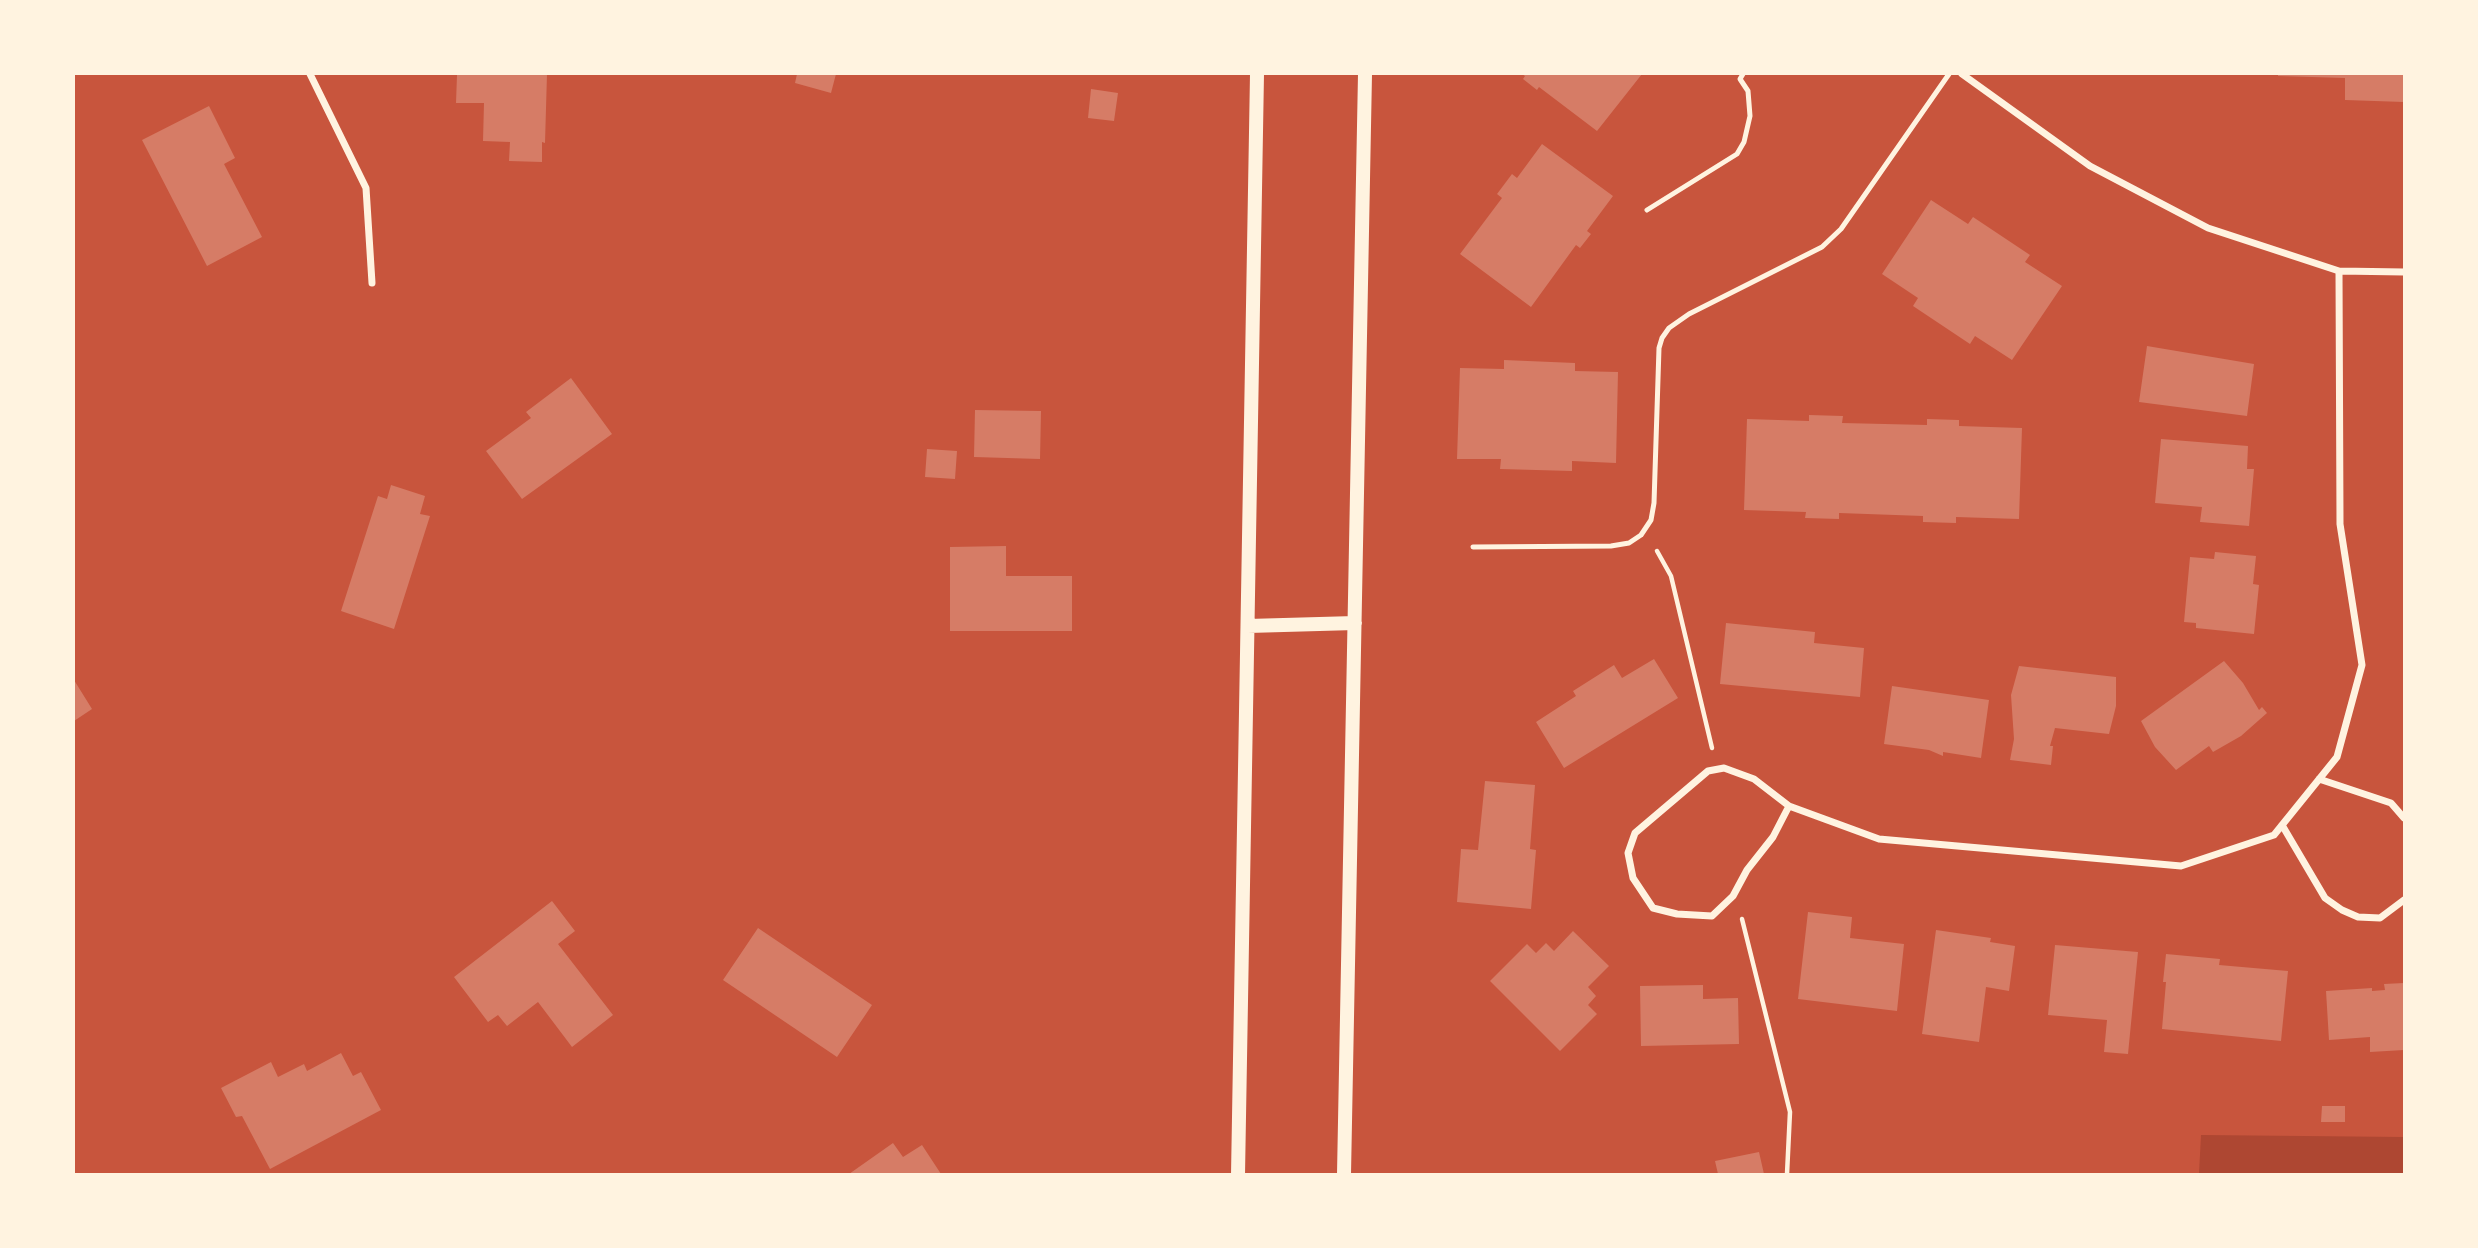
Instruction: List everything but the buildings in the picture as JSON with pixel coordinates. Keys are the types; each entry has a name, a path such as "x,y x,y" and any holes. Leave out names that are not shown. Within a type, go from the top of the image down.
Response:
{"main road":[{"path":"1238,1174 1257,74"},
{"path":"1344,1174 1366,74"},
{"path":"1248,626 1355,623"}],"street":[{"path":"310,74 366,188 372,283"},
{"path":"1962,74 2090,166 2208,228 2339,271 2404,272"},
{"path":"1789,806 1773,837 1747,870 1733,896 1712,916 1677,914 1653,908 1633,878 1628,853 1635,833 1708,771 1724,768 1754,779 1789,806 1879,839 2181,866 2274,835 2337,757 2362,665 2340,524 2339,271"},
{"path":"2319,779 2391,803 2404,818"},
{"path":"2282,825 2325,898 2342,910 2358,917 2380,918 2404,900"}],"lane":[{"path":"1647,210 1737,154 1744,142 1750,116 1748,91 1740,79 1743,74"},
{"path":"1473,547 1611,546 1629,543 1641,535 1651,520 1654,503 1662,338 1669,328 1689,314 1822,247 1841,229 1949,74"}],"path":[{"path":"1671,576 1717,769"},
{"path":"1733,896 1744,926 1790,1112 1787,1174"}],"shaded area":[{"path":"2201,1135 2404,1137 2404,1174 2199,1174"}]}
